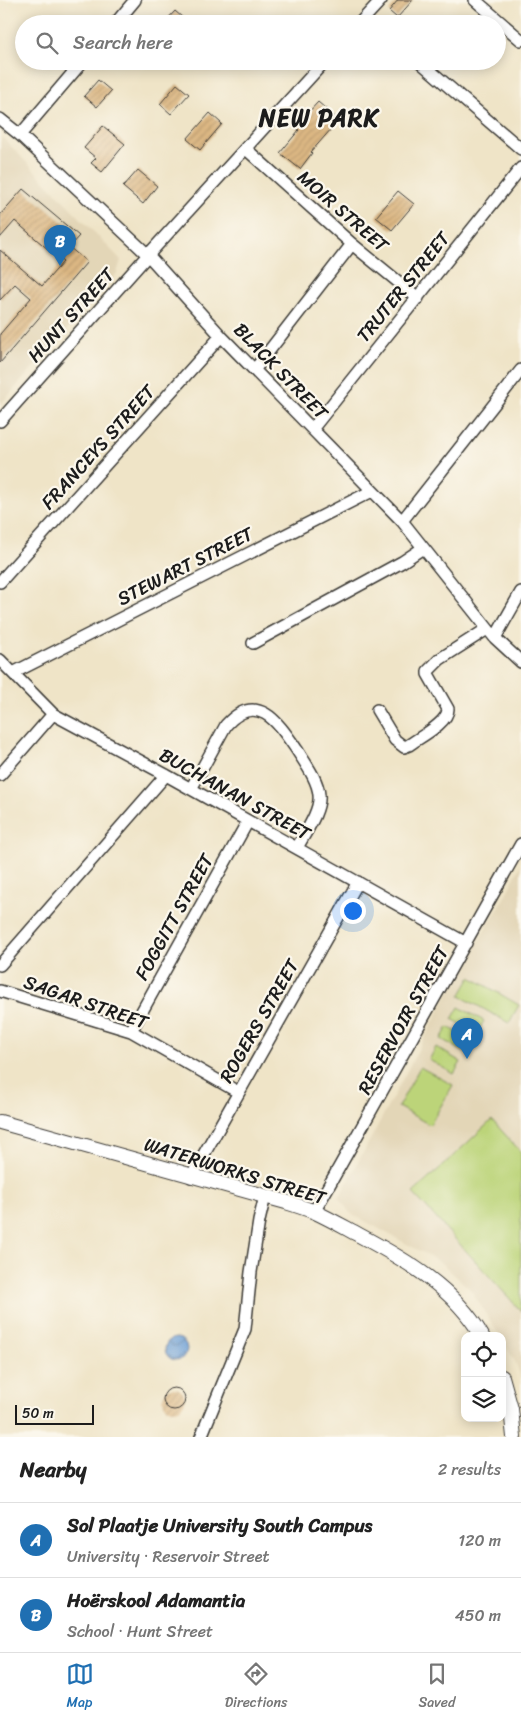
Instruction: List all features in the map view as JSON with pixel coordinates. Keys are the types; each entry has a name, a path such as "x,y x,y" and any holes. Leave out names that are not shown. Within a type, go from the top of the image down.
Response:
{"street":[{"path":"122,15 135,0"},
{"path":"475,0 492,15"},
{"path":"506,27 521,40"},
{"path":"20,135 75,70"},
{"name":"HUNT STREET","path":"0,421 317,70"},
{"path":"429,70 521,149"},
{"name":"BLACK STREET","path":"0,119 20,135 148,256 221,336 402,521 491,634 521,662"},
{"name":"MOIR STREET","path":"246,149 352,244 418,298"},
{"name":"TRUTER STREET","path":"313,428 521,168"},
{"path":"255,369 352,244"},
{"name":"FRANCEYS STREET","path":"0,582 221,336"},
{"path":"402,521 521,370"},
{"name":"STEWART STREET","path":"13,673 372,491"},
{"path":"253,643 402,562 423,548"},
{"path":"377,710 395,740 404,747 444,720 448,709 428,671 440,659 491,634 521,592"},
{"name":"BUCHANAN STREET","path":"0,660 53,714 466,943"},
{"path":"191,790 226,725 233,718 248,710 262,712 273,718 305,763 317,786 319,795 318,806 297,848"},
{"path":"0,775 53,714"},
{"path":"0,965 166,775"},
{"name":"FOGGITT STREET","path":"131,1031 248,821"},
{"name":"RESERVOIR STREET","path":"314,1212 521,844"},
{"name":"ROGERS STREET","path":"191,1176 358,882"},
{"name":"SAGAR STREET","path":"0,991 131,1031 238,1092"},
{"name":"WATERWORKS STREET","path":"0,1122 265,1196 314,1212 374,1243 430,1278 452,1297 479,1332"},
{"path":"201,1437 245,1329 259,1221 265,1196"},
{"path":"506,1391 511,1409 514,1437"}],"shaded area":[{"path":"2,137 121,260 117,273 0,405 0,142"},
{"path":"521,865 521,1378 515,1361 506,1346 506,1332 497,1332 470,1289 440,1262 350,1213 339,1198 463,966 502,902"}],"green space":[{"path":"471,977 519,1005 509,1023 460,996"},
{"path":"459,1007 484,1021 477,1033 452,1019"},
{"path":"448,1027 473,1041 466,1053 441,1039"},
{"path":"436,1047 461,1062 454,1074 429,1060"},
{"path":"420,1067 453,1085 430,1125 398,1107"},
{"path":"492,1120 521,1152 521,1311 413,1193"}],"water":[{"path":"176,1338 184,1341 187,1349 184,1357 176,1360 168,1357 165,1349 168,1341"}],"building":[{"path":"398,0 413,0 400,15 394,15 389,11"},
{"path":"175,11 180,15 171,15"},
{"path":"98,80 111,91 97,107 84,96"},
{"path":"177,84 189,94 171,114 160,104"},
{"path":"318,102 339,120 311,152 300,169 280,153 299,130 295,127"},
{"path":"210,113 222,124 200,150 187,139"},
{"path":"103,126 125,144 102,172 91,163 96,158 84,148"},
{"path":"138,170 157,186 143,204 123,187"},
{"path":"23,189 79,236 69,247 87,262 0,363 0,334 31,298 15,284 0,300 0,250 42,286 63,262 15,221 0,238 0,215"},
{"path":"398,191 414,204 392,230 376,217"},
{"path":"174,1388 182,1391 185,1399 182,1407 174,1410 166,1407 163,1399 166,1391"}],"place":[{"name":"Hoërskool Adamantia","path":"60,266"},
{"name":"Sol Plaatje University South Campus","path":"467,1059"}],"district":[{"name":"NEW PARK","path":"319,118"}]}
